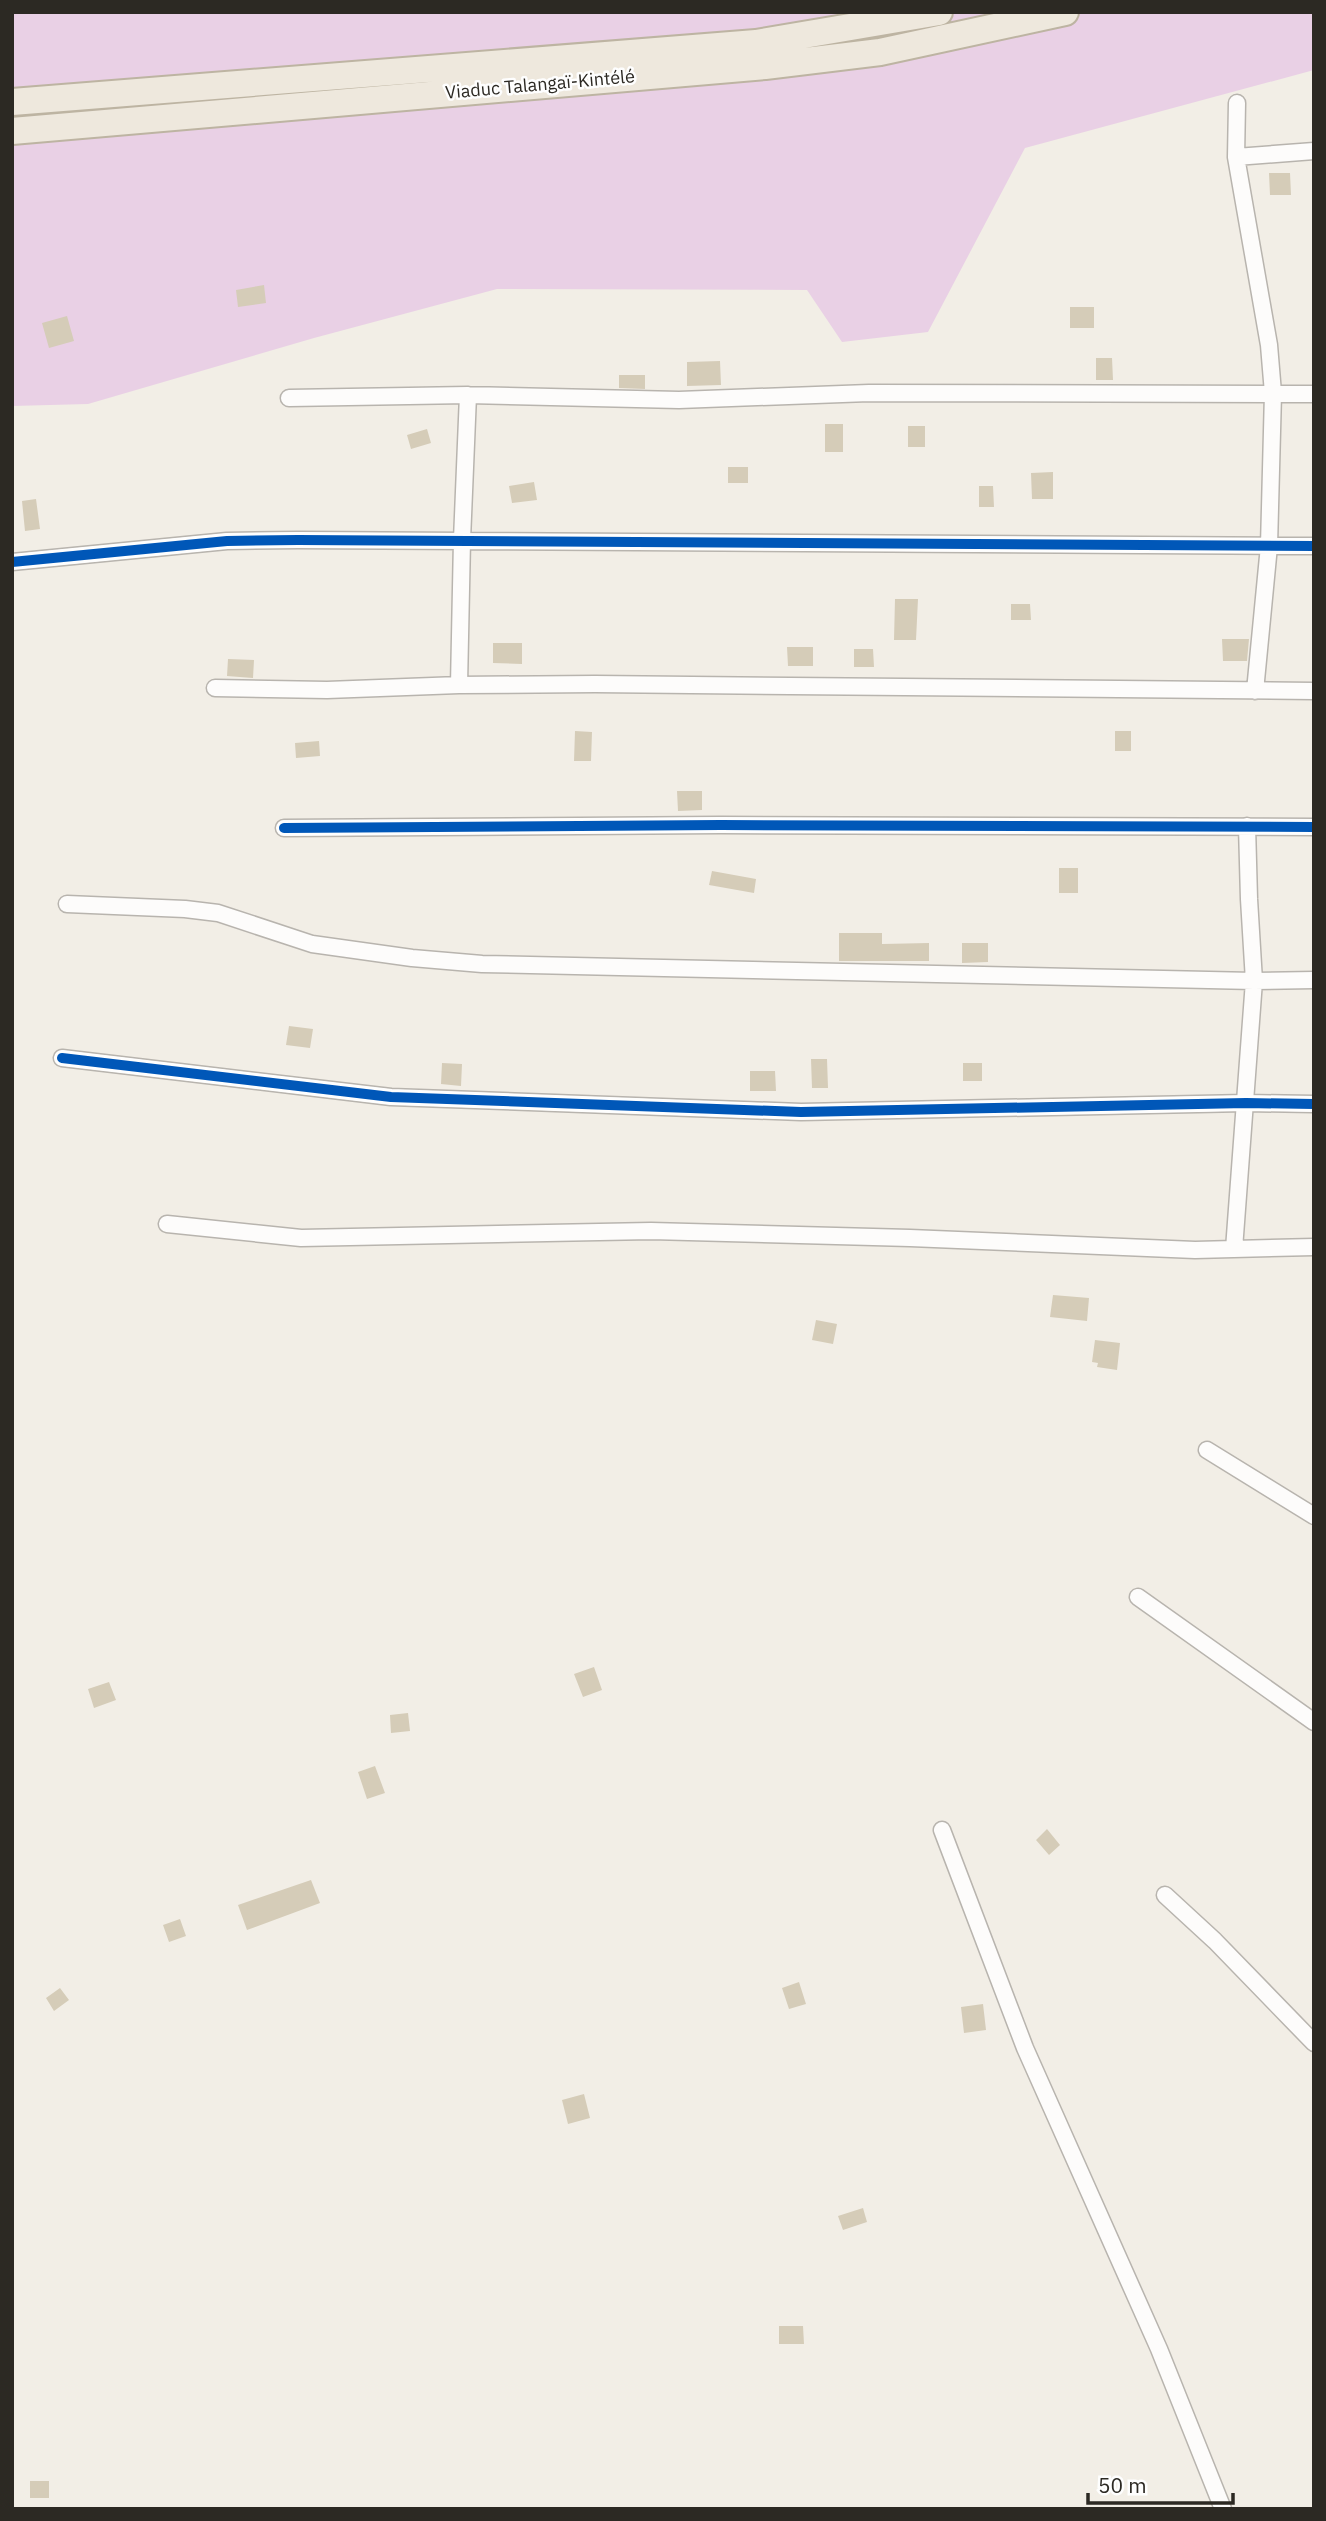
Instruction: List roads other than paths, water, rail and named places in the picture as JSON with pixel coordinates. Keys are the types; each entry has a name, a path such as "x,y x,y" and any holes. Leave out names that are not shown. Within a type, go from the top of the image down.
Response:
{"highway":[{"name":"Viaduc Talangaï-Kintélé","path":"12,102 756,43 939,12"},
{"name":"Viaduc Talangaï-Kintélé","path":"12,131 765,66 880,52 1065,12"}],"street":[{"path":"1237,103 1236,158 1269,345 1273,393 1269,546 1255,691"},
{"path":"1236,158 1314,151"},
{"path":"289,398 468,395 679,400 869,393 1314,394"},
{"path":"459,685 468,395"},
{"path":"12,562 227,541 1314,546"},
{"path":"215,688 327,690 595,684 1314,691"},
{"path":"285,828 721,825 1314,827"},
{"path":"1234,1249 1254,981 1248,826"},
{"path":"67,904 185,908 218,913 312,944 412,958 482,964 1254,981 1314,980"},
{"path":"62,1058 404,1098 801,1112 1314,1104"},
{"path":"167,1224 301,1238 651,1231 1195,1250 1314,1247"},
{"path":"1207,1450 1314,1516"},
{"path":"1138,1597 1314,1722"},
{"path":"942,1830 1025,2048 1159,2349 1223,2509"},
{"path":"1165,1895 1215,1941 1314,2043"}]}
